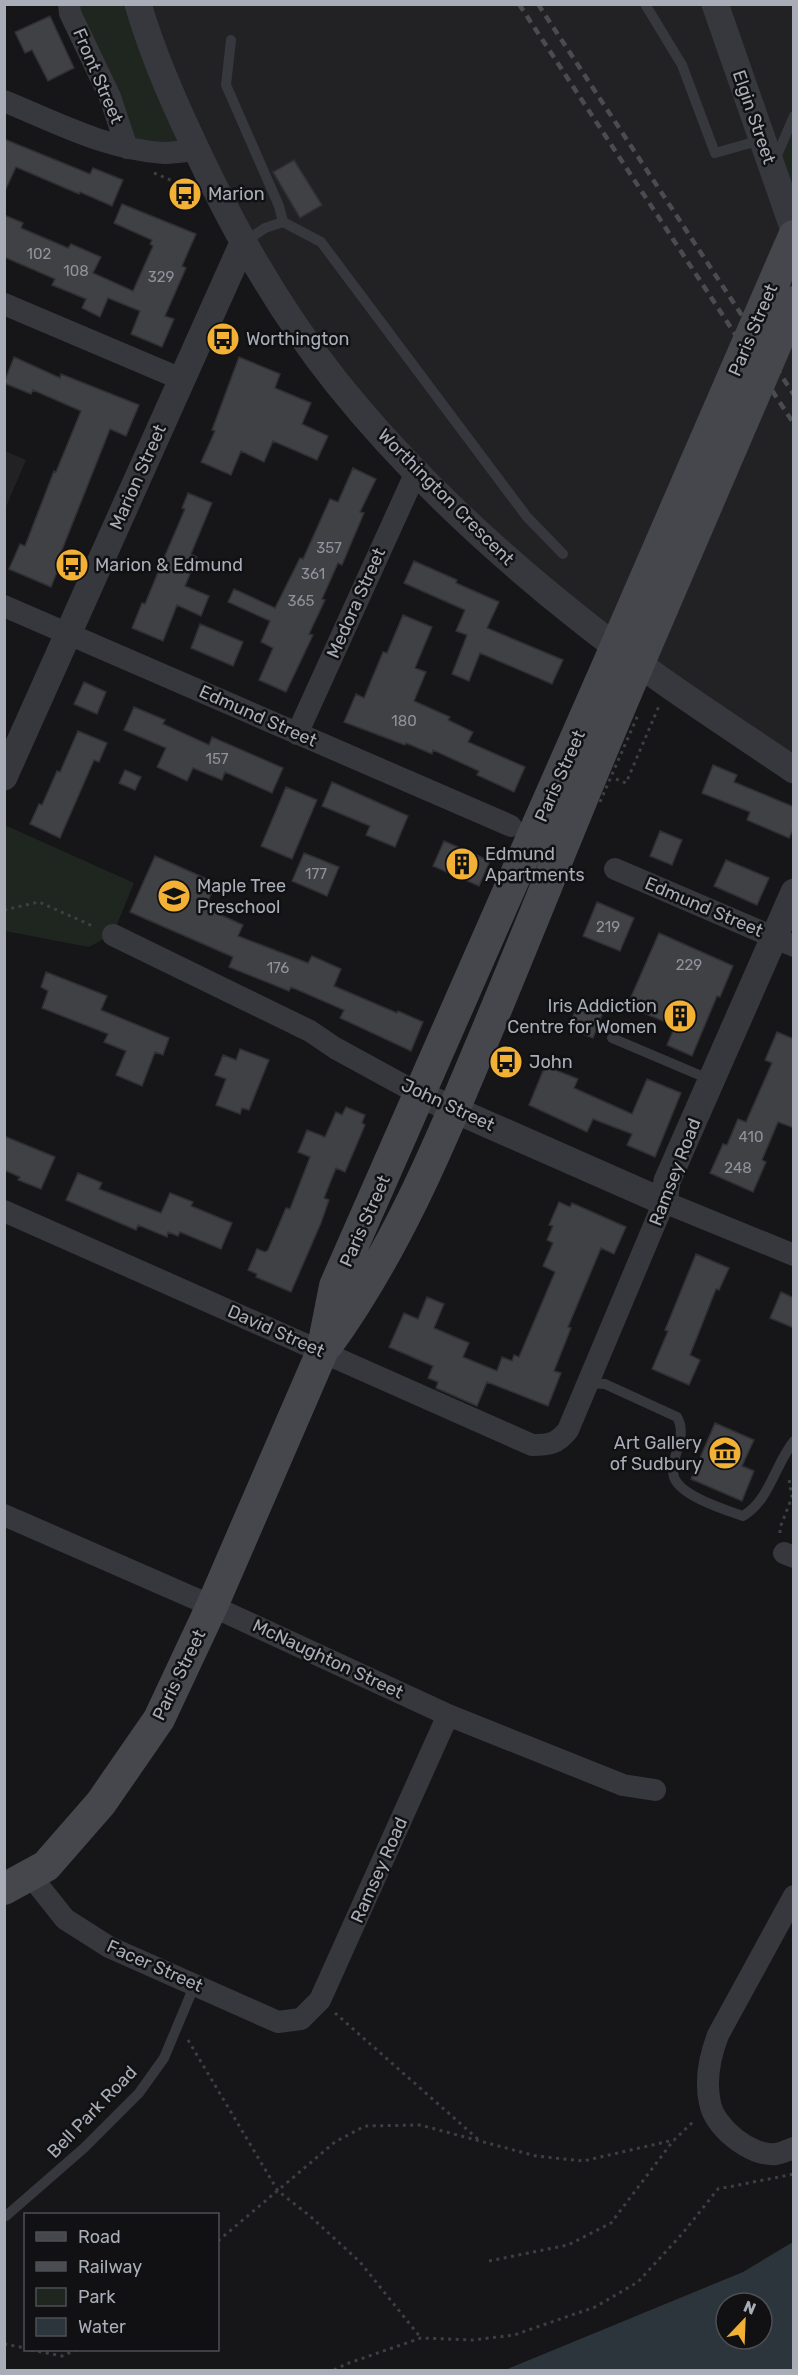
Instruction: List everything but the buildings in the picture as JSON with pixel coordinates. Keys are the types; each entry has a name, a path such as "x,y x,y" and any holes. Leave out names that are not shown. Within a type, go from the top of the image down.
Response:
{"main road":[{"name":"Paris Street","path":"322,1352 356,1306 393,1239 454,1110 613,688 794,236"},
{"name":"Paris Street","path":"17,1882 46,1866 101,1803 159,1719 212,1606 322,1352 335,1286 420,1095 794,302"}],"street":[{"name":"Front Street","path":"69,4 75,24 110,97 127,148"},
{"name":"Worthington Crescent","path":"138,4 161,73 196,150 243,243 337,383 416,472 531,579 585,624 667,686 794,770"},
{"name":"Elgin Street","path":"715,4 794,230"},
{"path":"4,101 78,132 127,148 165,153 196,150"},
{"name":"Marion Street","path":"4,777 243,243"},
{"path":"4,304 181,379"},
{"name":"Medora Street","path":"297,734 416,472"},
{"name":"Edmund Street","path":"4,606 511,826"},
{"name":"Edmund Street","path":"615,869 784,941"},
{"name":"Ramsey Road","path":"549,1445 560,1440 568,1430 664,1202 667,1181 711,1080 784,941 794,892"},
{"name":"John Street","path":"105,932 310,1031 335,1048 420,1095 664,1202 794,1255"},
{"name":"David Street","path":"4,1211 532,1445 549,1445"},
{"name":"McNaughton Street","path":"4,1515 212,1606 448,1715 623,1785 655,1790"},
{"name":"Ramsey Road","path":"300,2019 320,2000 448,1715"},
{"name":"Facer Street","path":"17,1882 65,1919 109,1947 195,1983 278,2022 300,2019"},
{"path":"794,1896 718,2035 710,2056 710,2105 720,2122 736,2141 754,2150 775,2154 794,2148"}],"lane":[{"path":"645,4 682,65 715,153 762,140"},
{"path":"231,40 226,85 279,206 283,222"},
{"path":"772,169 794,116"},
{"path":"243,243 265,228 283,222 321,242 520,508 563,554"},
{"path":"612,1038 711,1080"},
{"path":"588,1383 604,1384 677,1417 681,1429 680,1443 673,1465 675,1479 682,1489 743,1516 754,1509 785,1451 794,1441"},
{"name":"Bell Park Road","path":"6,2216 84,2148 138,2093 164,2058 195,1983"}],"path":[{"path":"611,777 626,783 659,706"},
{"path":"4,910 39,903 105,932"},
{"path":"780,1528 792,1497"},
{"path":"320,2000 480,2140"},
{"path":"179,2024 278,2190 360,2262 421,2338"},
{"path":"489,2261 568,2245 611,2223 674,2140 710,2105"},
{"path":"219,2240 335,2142 365,2126 420,2125 536,2156 584,2162 674,2140"},
{"path":"334,2370 421,2338 473,2340 514,2335 595,2307 638,2282 682,2234 718,2189 794,2174"},
{"path":"4,2344 24,2348"},
{"path":"41,2351 62,2356 72,2351"}],"shaded area":[{"path":"139,5 793,5 793,769 460,513 283,304"},
{"path":"5,451 26,460 5,509"}],"green space":[{"path":"68,5 139,5 197,148 125,146"},
{"path":"793,114 793,196 772,165"},
{"path":"7,826 134,883 113,934 89,947 5,931 4,831"}],"water":[{"path":"793,2242 793,2370 505,2370 743,2272"}],"railway":[{"path":"519,4 794,424"},
{"path":"538,4 794,395"}],"place":[{"name":"Marion","path":"185,194"},
{"name":"Worthington","path":"223,339"},
{"name":"Marion & Edmund","path":"72,565"},
{"name":"Edmund Apartments","path":"462,864"},
{"name":"Maple Tree Preschool","path":"174,896"},
{"name":"Iris Addiction Centre for Women","path":"680,1016"},
{"name":"John","path":"506,1062"},
{"name":"Art Gallery of Sudbury","path":"725,1453"}]}
